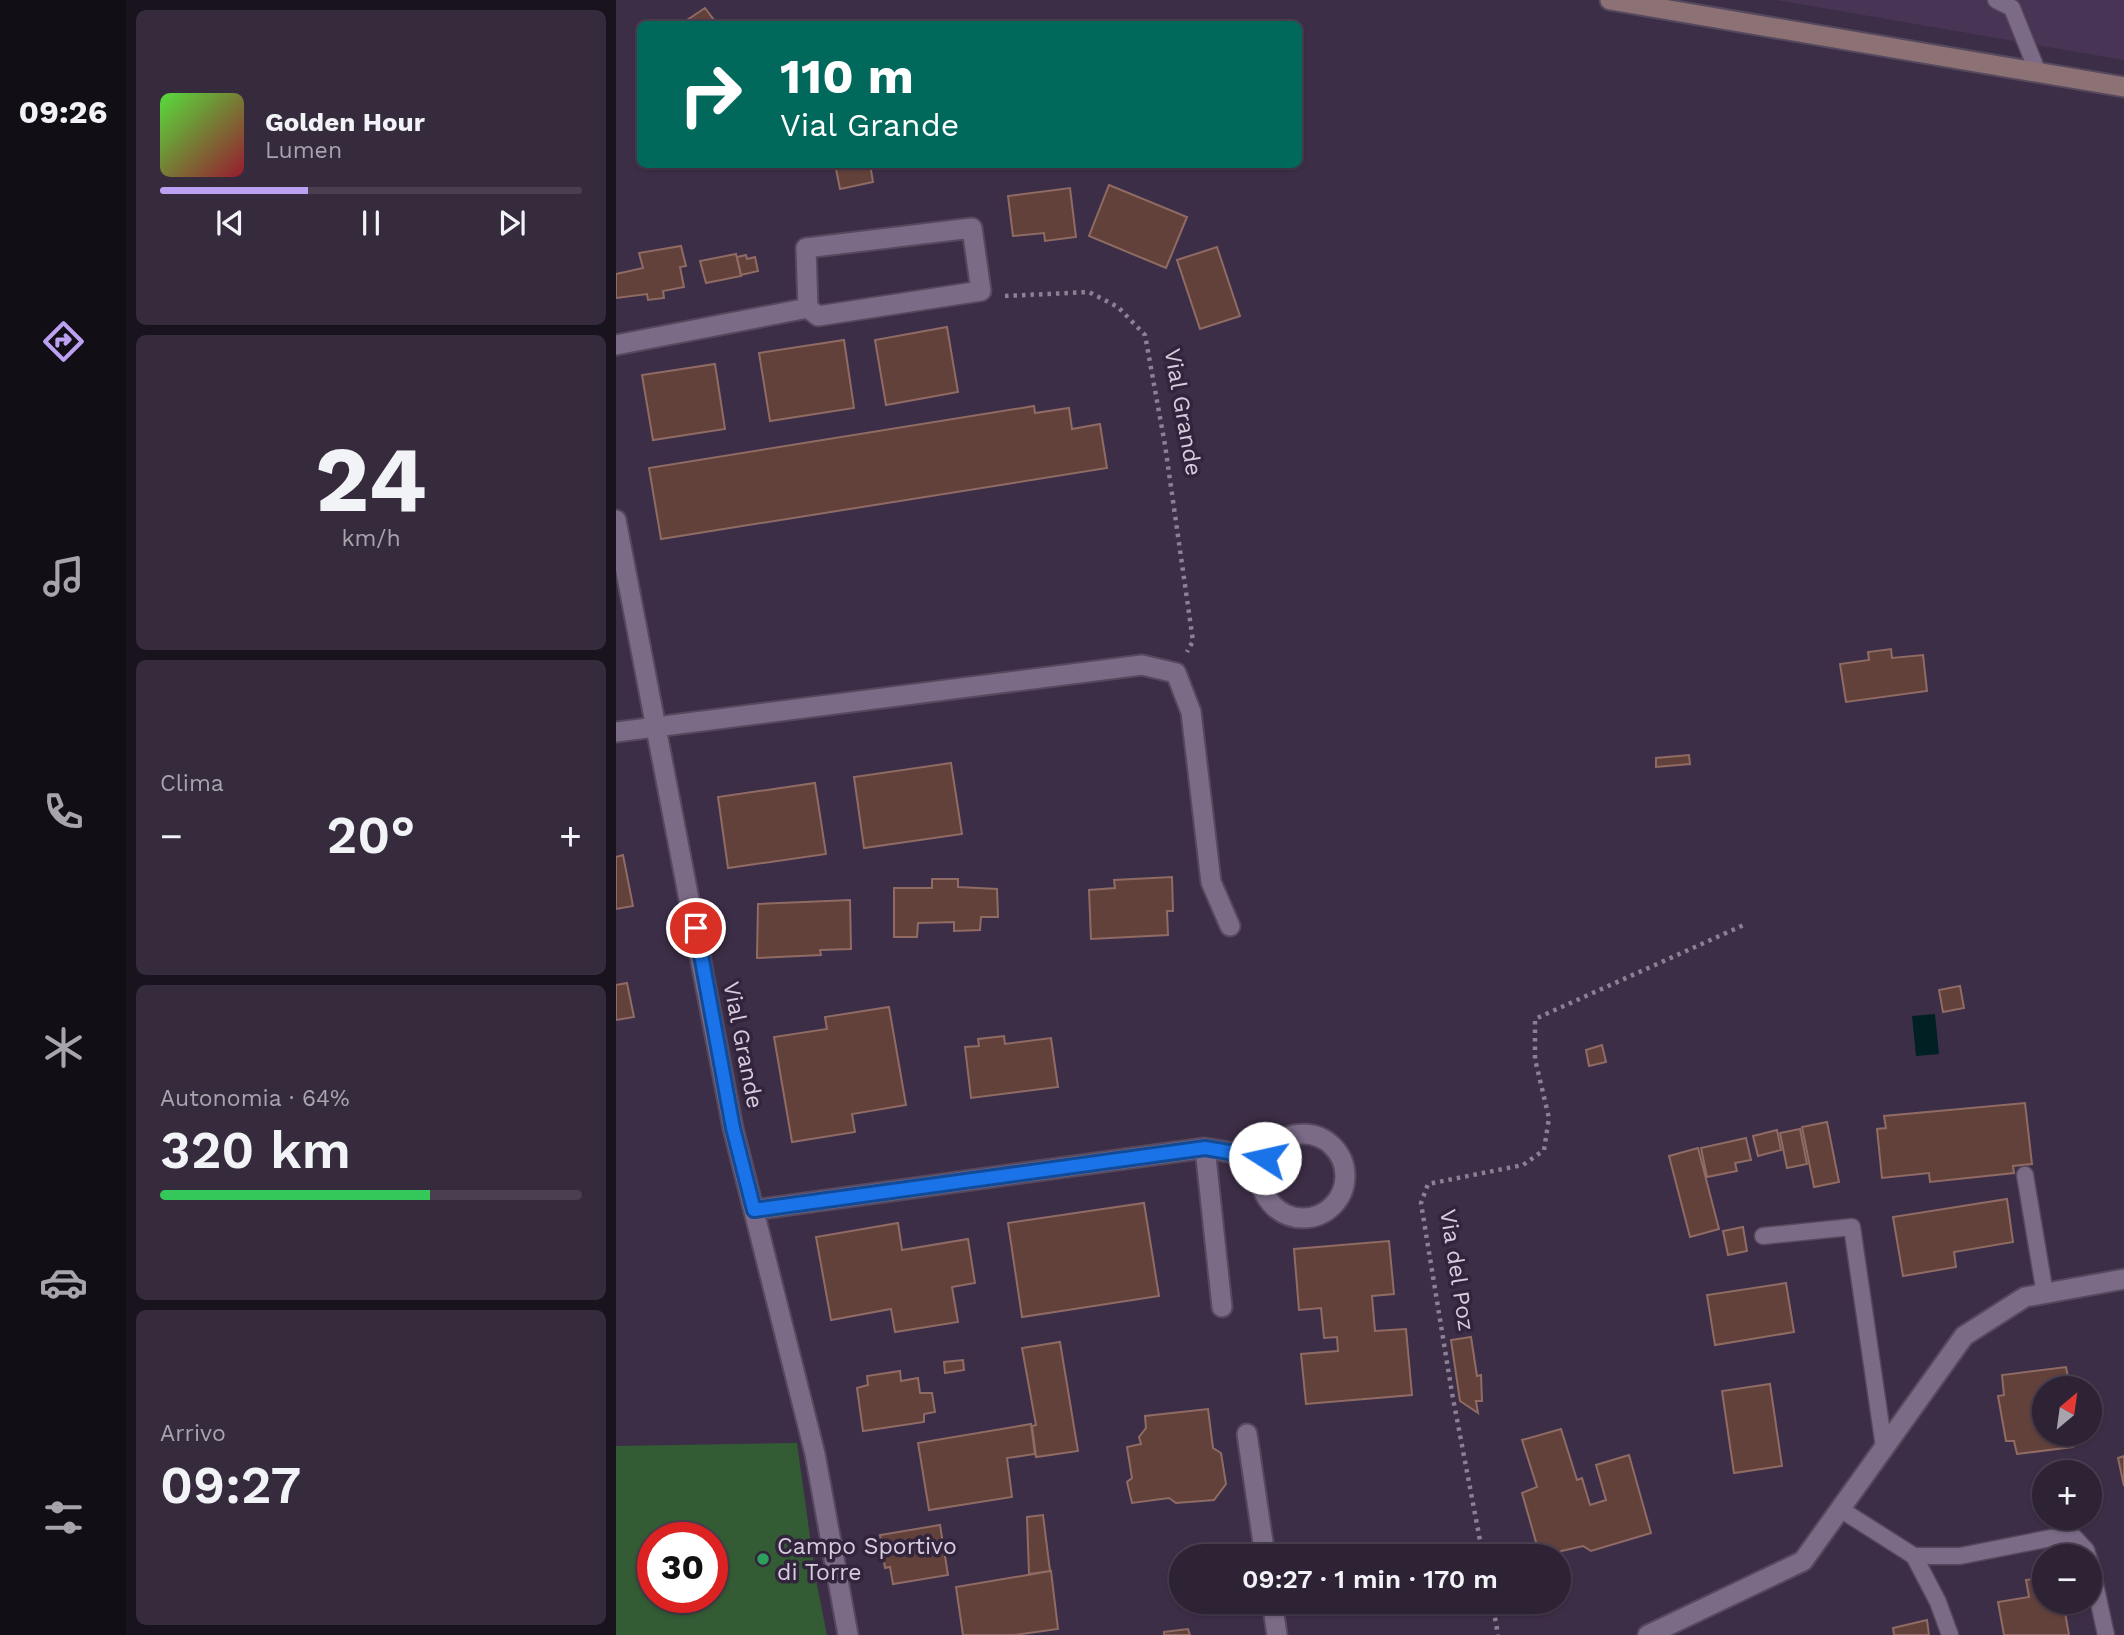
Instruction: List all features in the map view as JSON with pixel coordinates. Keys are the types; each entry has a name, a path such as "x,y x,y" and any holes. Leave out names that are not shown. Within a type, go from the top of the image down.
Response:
{"main road":[{"path":"1610,0 2124,87"}],"street":[{"path":"972,228 981,291 818,316 808,308 806,248 972,228"},
{"path":"616,345 808,308"},
{"name":"Vial Grande","path":"616,520 733,1128 815,1454 848,1635"},
{"path":"616,732 657,724 1142,665 1176,673 1191,712 1211,882 1230,926"},
{"path":"1295,1135 1321,1139 1332,1146 1344,1169 1340,1194 1320,1214 1306,1218 1278,1210 1268,1200 1262,1187 1261,1172 1265,1158 1272,1147 1295,1135"},
{"path":"754,1210 1205,1148 1265,1158"},
{"path":"1205,1148 1222,1307"},
{"path":"1648,1635 1804,1561 1964,1336 2025,1297 2124,1279"},
{"path":"1247,1434 1263,1544"},
{"path":"1274,1614 1277,1635"}],"lane":[{"path":"1996,0 2012,8 2038,73"},
{"path":"2025,1175 2045,1294"},
{"path":"1763,1236 1852,1227 1884,1447"},
{"path":"1840,1509 1914,1556 1938,1602 1950,1635"},
{"path":"1914,1556 1960,1556 2070,1534 2080,1544"},
{"path":"2101,1614 2106,1635"}],"path":[{"name":"Vial Grande","path":"981,291 996,297 1089,292 1118,307 1145,335 1165,445 1193,641 1176,673"},
{"name":"Via del Poz","path":"1481,1544 1421,1203 1428,1184 1523,1165 1544,1150 1549,1118 1535,1059 1535,1018 1746,924"},
{"path":"1494,1614 1498,1635"}],"shaded area":[{"path":"1776,0 2124,0 2124,60"},
{"path":"1935,1014 1939,1054 1916,1056 1912,1016"}],"green space":[{"name":"Campo Sportivo di Torre","path":"797,1443 816,1580 827,1635 616,1635 616,1446"}],"building":[{"path":"705,8 715,21 686,21"},
{"path":"836,168 871,168 873,182 840,189"},
{"path":"1109,185 1187,217 1166,268 1089,236"},
{"path":"1070,188 1076,237 1045,241 1044,233 1013,236 1008,196"},
{"path":"681,246 686,266 680,267 684,287 663,291 664,298 648,300 647,294 616,298 616,274 643,268 639,253"},
{"path":"1217,247 1240,316 1200,329 1177,260"},
{"path":"736,254 741,276 706,283 700,261"},
{"path":"746,255 747,259 755,257 758,271 741,275 737,257"},
{"path":"947,327 958,392 886,405 875,340"},
{"path":"844,340 854,408 770,421 759,353"},
{"path":"715,364 725,429 653,440 642,375"},
{"path":"1034,406 1035,413 1069,408 1072,429 1100,424 1107,468 661,539 649,468"},
{"path":"1891,649 1892,658 1923,655 1927,691 1846,702 1840,664 1869,660 1868,652"},
{"path":"1689,755 1690,764 1656,767 1656,758"},
{"path":"951,763 962,834 864,848 854,777"},
{"path":"815,783 826,854 728,868 718,797"},
{"path":"623,855 633,906 616,909 616,857"},
{"path":"1172,877 1173,911 1167,911 1168,935 1091,939 1089,890 1115,888 1114,880"},
{"path":"932,879 958,879 958,887 997,889 998,917 981,917 980,930 954,931 954,922 918,923 917,937 894,937 894,888 932,888"},
{"path":"850,900 851,949 820,950 821,955 757,958 758,904"},
{"path":"627,983 634,1017 616,1020 616,985"},
{"path":"1960,986 1964,1008 1943,1012 1939,990"},
{"path":"889,1007 906,1105 852,1114 855,1132 792,1142 774,1037 827,1029 825,1017"},
{"path":"1004,1036 1005,1044 1051,1038 1058,1087 971,1098 965,1047 979,1046 978,1039"},
{"path":"1602,1045 1606,1062 1589,1066 1586,1050"},
{"path":"2025,1103 2032,1164 2013,1166 2014,1173 1930,1182 1929,1173 1882,1178 1877,1129 1886,1128 1884,1116"},
{"path":"1827,1122 1839,1182 1814,1187 1802,1127"},
{"path":"1800,1129 1807,1164 1787,1168 1780,1133"},
{"path":"1777,1130 1781,1150 1758,1156 1753,1136"},
{"path":"1746,1138 1751,1160 1735,1163 1737,1171 1707,1177 1701,1148"},
{"path":"1698,1148 1719,1229 1690,1237 1669,1156"},
{"path":"2007,1199 2013,1242 1954,1252 1956,1267 1903,1276 1893,1217"},
{"path":"1144,1203 1159,1296 1022,1317 1008,1223"},
{"path":"898,1223 902,1250 968,1239 975,1283 952,1287 958,1322 895,1332 891,1309 831,1320 816,1237"},
{"path":"1743,1227 1747,1251 1728,1255 1723,1231"},
{"path":"1389,1241 1394,1294 1372,1296 1375,1331 1406,1329 1412,1395 1306,1404 1301,1354 1338,1351 1337,1337 1324,1338 1321,1308 1299,1310 1294,1249"},
{"path":"1786,1283 1794,1332 1715,1345 1707,1295"},
{"path":"1471,1337 1477,1376 1481,1375 1482,1401 1476,1401 1478,1413 1460,1401 1451,1340"},
{"path":"1060,1342 1078,1451 1036,1457 1032,1426 1036,1425 1022,1348"},
{"path":"963,1360 964,1370 945,1373 944,1362"},
{"path":"2066,1367 2068,1376 2032,1376 2032,1446 2073,1447 2017,1454 2014,1441 2006,1441 1998,1396 2004,1395 2002,1375"},
{"path":"900,1371 901,1381 918,1378 920,1393 932,1393 935,1412 924,1414 924,1422 863,1431 857,1388 868,1385 867,1376"},
{"path":"1770,1384 1782,1466 1734,1473 1722,1391"},
{"path":"1208,1409 1213,1448 1221,1453 1226,1484 1214,1500 1176,1503 1169,1498 1132,1503 1127,1482 1132,1478 1127,1447 1141,1444 1139,1437 1146,1428 1145,1416"},
{"path":"1031,1424 1035,1454 1007,1458 1012,1497 929,1510 918,1443"},
{"path":"1561,1429 1577,1480 1582,1478 1590,1505 1606,1500 1596,1465 1629,1455 1651,1533 1591,1551 1583,1546 1571,1549 1571,1544 1537,1544 1522,1493 1537,1487 1522,1440"},
{"path":"2124,1456 2124,1486 2118,1458"},
{"path":"1043,1515 1050,1571 1029,1574 1027,1517"},
{"path":"940,1525 948,1575 893,1584 890,1567 885,1568 880,1535"},
{"path":"1051,1571 1058,1629 1015,1635 963,1635 956,1587"},
{"path":"2032,1579 2032,1614 2065,1614 2069,1635 2004,1635 1998,1602 2029,1597 2026,1580"},
{"path":"1927,1620 1929,1635 1894,1635 1893,1628"},
{"path":"1188,1629 1190,1635 1164,1635 1164,1632"}],"place":[{"name":"Campo Sportivo di Torre","path":"763,1559"}],"route":[{"path":"696,928 733,1128 754,1210 1205,1148 1265,1158"}]}
